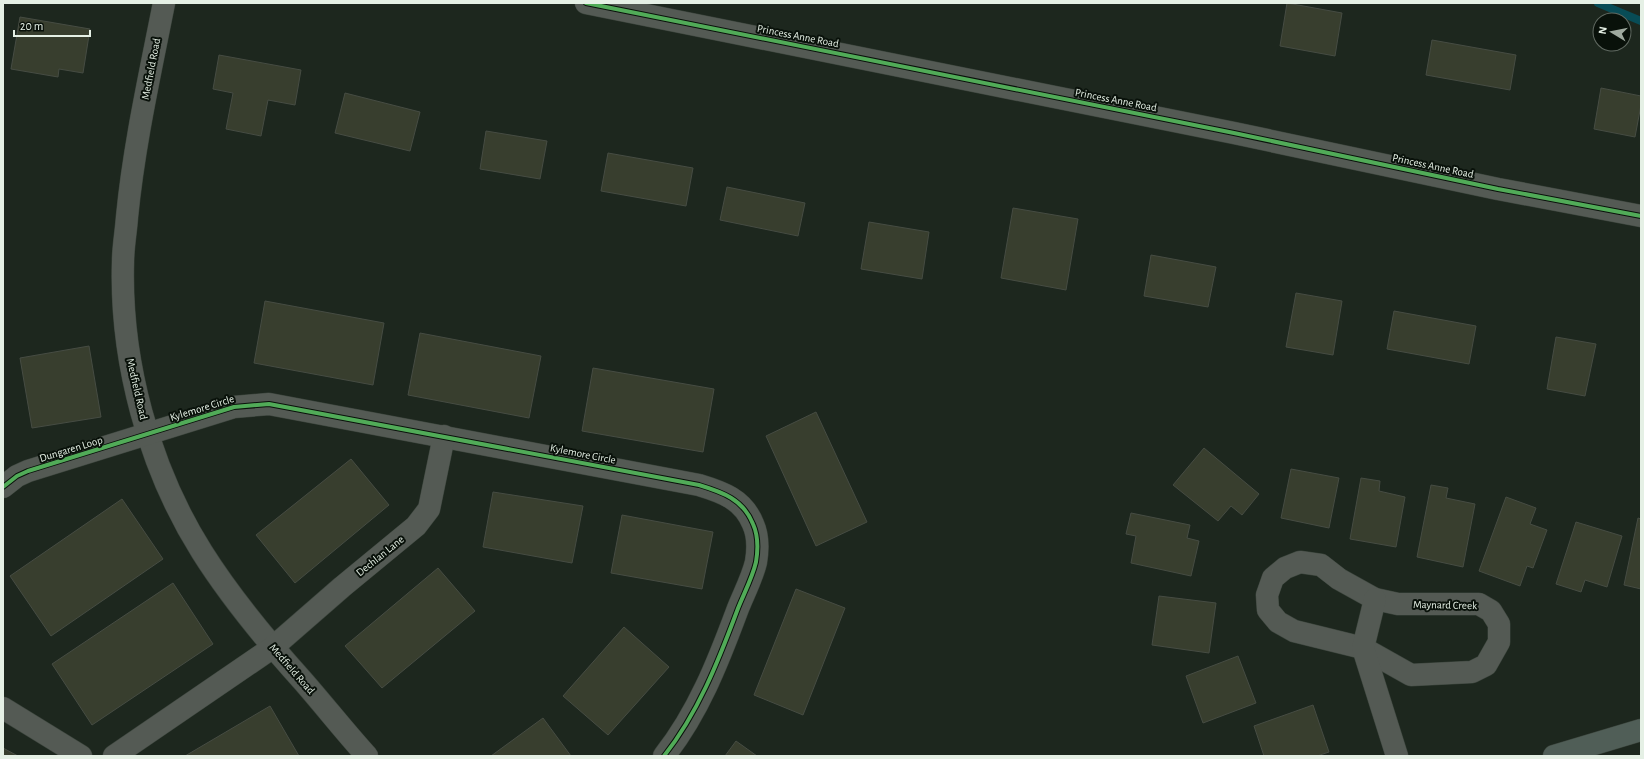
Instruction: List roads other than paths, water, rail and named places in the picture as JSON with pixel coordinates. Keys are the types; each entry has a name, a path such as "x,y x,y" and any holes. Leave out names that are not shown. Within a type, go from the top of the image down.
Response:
{"main road":[{"path":"1554,756 1641,730"}],"street":[{"name":"Medfield Road","path":"164,3 131,179 123,262 126,335 135,386 148,434 162,475 186,526 198,546 223,583 272,648 367,756"},
{"name":"Princess Anne Road","path":"586,3 1234,132 1498,188 1641,216"},
{"name":"Kylemore Circle","path":"148,434 234,406 269,404 699,485 723,492 739,502 748,513 754,525 757,541 756,563 713,670 694,711 678,738 664,756"},
{"name":"Dungaren Loop","path":"3,487 17,476 28,471 148,434"},
{"name":"Dechlan Lane","path":"272,648 342,586 416,526 429,509 444,436"},
{"name":"Maynard Creek","path":"1300,562 1321,565 1339,579 1375,599 1398,604 1479,604 1491,611 1499,624 1499,642 1486,665 1472,672 1411,675 1363,648 1294,631 1278,622 1268,610 1267,595 1273,578 1285,568 1300,562"},
{"path":"1375,599 1363,648 1397,756"},
{"path":"114,756 272,648"},
{"path":"3,708 81,756"}],"waterway":[{"path":"1598,3 1641,21"}]}
